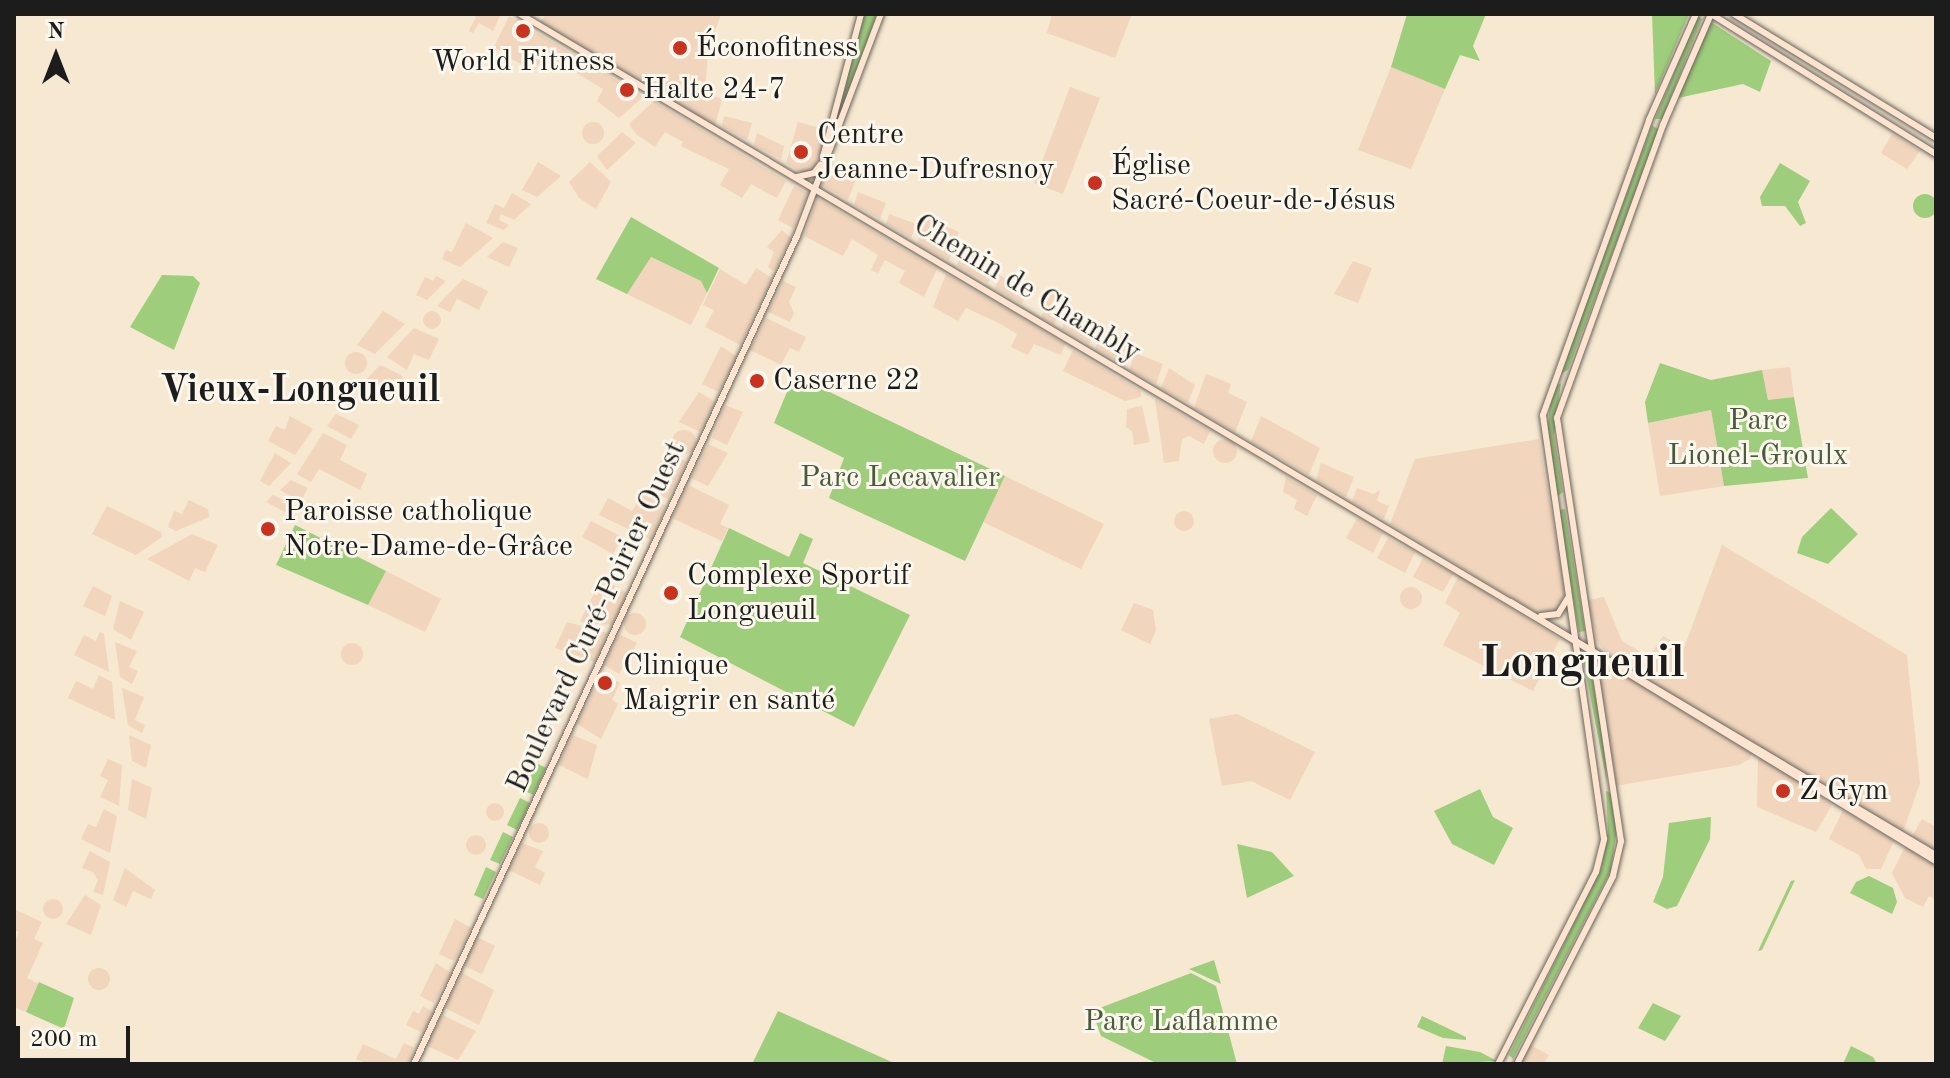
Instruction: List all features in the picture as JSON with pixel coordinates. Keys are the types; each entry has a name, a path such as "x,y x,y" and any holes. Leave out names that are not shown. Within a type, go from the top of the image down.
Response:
{"main road":[{"name":"Chemin de Chambly","path":"520,14 1936,858"},
{"path":"814,187 861,14"},
{"path":"814,187 881,14"},
{"path":"1498,1064 1602,855 1605,824 1543,439 1547,395 1651,116 1696,14"},
{"path":"1517,1064 1618,859 1621,820 1557,418 1663,125 1711,14 1936,154"},
{"path":"1734,14 1936,138"},
{"path":"796,177 814,173 821,164"},
{"name":"Boulevard Curé-Poirier Ouest","path":"414,1064 797,236 814,187"},
{"path":"1538,615 1558,614 1568,594"},
{"name":"Chemin de Chambly","path":"1511,602 1593,648 1936,858"},
{"path":"1597,668 1603,662"}],"shaded area":[{"path":"472,14 501,14 493,31 479,23 473,33 469,31 476,17"},
{"path":"546,14 721,14 708,51 705,93 722,99 714,129 539,24"},
{"path":"1052,14 1132,14 1115,58 1047,33"},
{"path":"509,16 642,98 619,118 597,101 603,89 545,54 535,70 511,59 494,47"},
{"path":"1391,67 1445,89 1411,169 1358,150"},
{"path":"1070,87 1100,98 1063,194 1034,183"},
{"path":"654,101 786,181 777,198 751,184 742,198 720,185 729,169 681,146 683,142 665,132 655,147 637,135 629,124"},
{"path":"724,116 752,123 747,140 722,126"},
{"path":"589,122 597,122 604,133 597,144 589,144 582,137 582,129"},
{"path":"798,122 827,130 816,167 804,174 786,163"},
{"path":"622,132 636,143 607,170 597,156"},
{"path":"757,133 784,146 781,159 754,145"},
{"path":"1892,134 1920,151 1907,169 1881,153"},
{"path":"538,162 561,176 537,197 522,190"},
{"path":"590,162 611,182 596,209 579,198 569,182"},
{"path":"830,163 858,174 848,200 822,185"},
{"path":"794,186 808,193 793,228 778,220"},
{"path":"858,192 886,203 880,219 854,205"},
{"path":"512,193 531,204 514,220 501,214 499,220 509,225 504,230 486,223 495,204 504,208"},
{"path":"817,198 937,269 924,297 899,283 905,271 885,260 878,273 871,270 878,255 852,239 843,256 804,236"},
{"path":"889,214 916,224 911,238 886,224"},
{"path":"926,218 959,232 949,261 917,243"},
{"path":"466,223 493,238 460,267 442,259 446,250 452,252"},
{"path":"782,230 791,238 774,271 768,267 774,252 767,247"},
{"path":"503,242 518,248 509,267 487,257"},
{"path":"963,249 997,262 988,283 957,266"},
{"path":"650,257 701,281 707,293 691,325 627,294"},
{"path":"1353,261 1372,268 1358,303 1334,294"},
{"path":"756,268 772,278 740,345 705,327 714,310 703,305 720,269 746,285"},
{"path":"946,274 1065,344 1061,355 1034,344 1028,355 1011,347 1017,334 999,323 966,308 958,321 933,307"},
{"path":"999,275 1028,289 1022,304 995,289"},
{"path":"436,276 446,281 427,300 416,295 425,277 433,281"},
{"path":"463,279 488,291 479,310 457,299 450,312 437,306"},
{"path":"783,281 796,287 789,302 794,313 790,322 768,312"},
{"path":"1051,291 1066,297 1054,325 1041,317"},
{"path":"383,311 405,324 375,354 357,345"},
{"path":"432,311 441,320 432,329 423,320"},
{"path":"1082,317 1097,323 1089,344 1062,329 1065,319 1080,322"},
{"path":"766,318 806,337 799,352 790,348 781,365 750,350"},
{"path":"414,328 439,339 429,360 414,354 407,370 387,357"},
{"path":"1103,329 1131,340 1122,364 1095,349"},
{"path":"721,346 737,357 719,392 702,384"},
{"path":"1073,350 1141,391 1141,397 1125,401 1063,371"},
{"path":"356,352 364,355 367,363 364,371 356,374 348,371 345,363 348,355"},
{"path":"1135,353 1163,364 1156,384 1129,370"},
{"path":"380,365 403,376 396,391 384,385 375,402 356,390"},
{"path":"1790,367 1794,397 1768,400 1762,370"},
{"path":"1169,368 1195,385 1188,403 1161,388"},
{"path":"1206,374 1231,384 1228,393 1247,402 1235,432 1194,408"},
{"path":"326,385 333,388 336,395 333,402 326,405 319,402 316,395 319,388"},
{"path":"699,392 715,402 701,432 679,422"},
{"path":"1155,399 1210,431 1204,444 1189,436 1182,439 1179,461 1164,463"},
{"path":"725,405 743,412 727,445 712,438"},
{"path":"1142,406 1150,442 1134,445 1132,431 1126,427 1127,409"},
{"path":"1711,410 1724,486 1660,496 1648,423"},
{"path":"336,414 359,425 351,439 327,426"},
{"path":"290,416 313,429 295,455 268,441 276,426 285,430"},
{"path":"1261,416 1320,448 1309,475 1251,442"},
{"path":"684,430 692,434 696,442 692,450 684,454 676,450 672,442 676,434"},
{"path":"323,433 347,445 340,460 367,474 360,490 319,469 311,482 297,474"},
{"path":"1225,439 1236,446 1237,451 1230,462 1225,463 1214,456 1213,451 1220,440"},
{"path":"1539,439 1565,591 1558,612 1540,615 1390,524 1415,459"},
{"path":"708,444 728,453 708,486 691,478"},
{"path":"666,450 687,462 668,499 647,489"},
{"path":"275,453 291,463 269,486 260,481"},
{"path":"1321,463 1354,477 1346,497 1316,481"},
{"path":"1005,476 1104,524 1081,569 983,522"},
{"path":"1286,477 1317,495 1307,516 1294,509 1297,500 1283,492"},
{"path":"291,480 308,488 300,502 280,490"},
{"path":"688,485 729,505 720,524 728,528 722,541 672,518"},
{"path":"1357,488 1373,494 1380,490 1377,501 1389,506 1384,519 1352,502"},
{"path":"643,494 666,506 651,540 599,515 608,498 632,511"},
{"path":"273,495 294,505 289,514 266,502"},
{"path":"189,500 208,509 209,517 176,531 168,527 174,511 182,514"},
{"path":"107,506 161,532 162,537 136,555 92,534"},
{"path":"1184,511 1191,514 1194,521 1191,528 1184,531 1177,528 1174,521 1177,514"},
{"path":"1357,519 1383,533 1373,553 1346,538"},
{"path":"591,521 622,537 613,554 582,537"},
{"path":"192,534 218,545 205,572 195,568 189,581 147,559"},
{"path":"1388,538 1415,552 1405,573 1377,558"},
{"path":"1722,545 1907,655 1920,783 1902,835 1614,660 1597,642 1588,600 1604,597 1622,641 1649,657 1663,636 1684,648"},
{"path":"1423,558 1453,574 1443,592 1413,577"},
{"path":"386,571 441,599 425,632 368,605"},
{"path":"1459,575 1560,639 1533,691 1443,645 1460,613 1445,603"},
{"path":"602,578 627,593 612,625 580,621"},
{"path":"93,586 112,596 105,616 83,606"},
{"path":"1411,587 1419,590 1422,598 1419,606 1411,609 1403,606 1400,598 1403,590"},
{"path":"120,601 144,612 131,640 113,629"},
{"path":"1134,603 1153,610 1156,630 1150,644 1121,630"},
{"path":"635,613 643,616 646,624 643,632 635,635 627,632 624,624 627,616"},
{"path":"567,622 607,633 595,662 555,648"},
{"path":"100,632 104,634 109,672 74,655 84,635 96,641"},
{"path":"619,634 637,643 619,674 604,665"},
{"path":"115,642 137,651 129,667 138,671 132,684 120,677"},
{"path":"352,643 360,646 363,654 360,662 352,665 344,662 341,654 344,646"},
{"path":"1603,662 1753,751 1750,759 1739,765 1615,786 1597,668"},
{"path":"602,674 620,683 612,700 618,704 601,739 577,724"},
{"path":"99,675 112,682 115,720 68,698 76,681 93,689"},
{"path":"122,688 144,697 135,720 145,725 142,733 128,725"},
{"path":"1237,714 1315,752 1290,800 1251,781 1222,786 1209,719"},
{"path":"129,735 151,745 146,768 132,761"},
{"path":"572,735 597,745 588,779 559,765"},
{"path":"1763,754 1832,805 1816,832 1757,807 1758,760"},
{"path":"108,759 122,765 119,806 100,797 108,780 100,776"},
{"path":"132,779 152,788 146,819 128,810"},
{"path":"495,803 504,812 495,821 486,812"},
{"path":"104,809 117,816 110,853 81,839 88,824 96,827"},
{"path":"1843,810 1894,841 1881,869 1866,869 1859,855 1829,839"},
{"path":"1922,819 1936,827 1936,850 1912,836"},
{"path":"539,823 546,826 549,833 546,840 539,843 532,840 529,833 532,826"},
{"path":"476,835 483,838 486,845 483,852 476,855 469,852 466,845 469,838"},
{"path":"522,843 543,851 535,867 545,873 540,885 509,870"},
{"path":"1906,845 1936,863 1936,900 1929,896 1923,907 1905,898 1892,873"},
{"path":"90,851 110,862 103,895 93,892 98,880 93,872 82,868"},
{"path":"125,868 155,890 151,899 133,891 126,907 113,900"},
{"path":"85,895 101,905 91,935 66,924"},
{"path":"53,899 60,902 63,909 60,916 53,919 46,916 43,909 46,902"},
{"path":"14,909 42,922 34,939 43,943 27,978 39,984 26,1012 14,1007 14,943 19,932 14,930"},
{"path":"455,919 471,928 454,961 439,954"},
{"path":"477,937 495,946 482,974 464,966"},
{"path":"436,963 451,973 434,1003 420,996"},
{"path":"99,968 107,971 110,979 107,987 99,990 91,987 88,979 91,971"},
{"path":"462,973 494,990 479,1025 445,1008"},
{"path":"423,1006 433,1012 423,1033 406,1025 413,1011 419,1014"},
{"path":"442,1015 476,1031 458,1060 427,1046"},
{"path":"404,1043 414,1048 408,1064 367,1064 356,1059 363,1044 396,1059"},
{"path":"1530,1045 1549,1055 1544,1064 1520,1064"}],"green space":[{"path":"861,14 881,14 815,187"},
{"path":"1407,14 1486,14 1473,46 1480,61 1460,55 1445,89 1391,67"},
{"path":"1652,14 1689,14 1655,94"},
{"path":"1698,16 1702,19 1662,119 1655,119"},
{"path":"1711,22 1771,61 1760,92 1743,84 1678,98"},
{"path":"1652,125 1659,130 1568,370 1560,374"},
{"path":"1780,163 1810,181 1798,202 1806,223 1800,226 1785,206 1762,206 1760,197"},
{"path":"1925,194 1933,198 1937,206 1933,214 1925,218 1917,214 1913,206 1917,198"},
{"path":"631,217 719,268 707,293 701,281 651,257 627,294 596,279"},
{"path":"162,275 193,276 200,283 174,350 130,327"},
{"name":"Parc Lionel-Groulx","path":"1660,363 1711,380 1762,370 1768,400 1794,397 1808,478 1724,486 1711,410 1648,423 1645,402"},
{"name":"Parc Lecavalier","path":"794,375 1005,476 965,561 829,498 844,458 774,423"},
{"path":"1561,383 1554,435 1563,492 1557,497 1547,432 1552,388"},
{"path":"1831,508 1858,534 1828,564 1797,553 1802,537"},
{"path":"1565,509 1585,631 1579,632 1558,510"},
{"path":"295,525 386,571 368,605 276,565"},
{"path":"729,528 789,557 800,533 813,539 803,563 910,615 854,727 680,637"},
{"path":"1583,659 1588,659 1603,730 1607,783"},
{"path":"536,763 546,768 533,795 523,790"},
{"path":"1480,789 1493,817 1513,828 1494,865 1452,844 1434,811"},
{"path":"1606,791 1611,793 1617,828 1611,870 1513,1059 1509,1055 1601,869 1608,831"},
{"path":"520,798 530,803 517,830 507,825"},
{"path":"1711,817 1710,839 1677,906 1667,909 1653,902 1663,877 1669,823"},
{"path":"503,832 513,837 500,864 490,860"},
{"path":"1237,844 1272,852 1294,876 1247,898"},
{"path":"486,867 496,872 483,899 474,895"},
{"path":"1869,876 1893,888 1897,902 1892,914 1850,893 1856,882"},
{"path":"1795,880 1762,950 1758,951 1791,881"},
{"path":"1214,960 1221,984 1189,969 1206,963"},
{"name":"Parc Laflamme","path":"1191,973 1216,986 1237,1064 1158,1064 1101,1036 1092,1011"},
{"path":"39,982 74,998 64,1029 26,1012"},
{"path":"1653,1003 1681,1016 1665,1041 1638,1028"},
{"path":"778,1011 894,1063 752,1064"},
{"path":"1422,1016 1466,1037 1466,1040 1443,1038 1417,1027"},
{"path":"1446,1046 1480,1052 1497,1061 1442,1064"},
{"path":"1851,1046 1873,1057 1877,1064 1843,1064"}],"place":[{"name":"World Fitness","path":"523,31"},
{"name":"Éconofitness","path":"680,48"},
{"name":"Halte 24-7","path":"627,90"},
{"name":"Centre Jeanne-Dufresnoy","path":"801,152"},
{"name":"Église Sacré-Coeur-de-Jésus","path":"1095,183"},
{"name":"Caserne 22","path":"757,381"},
{"name":"Paroisse catholique Notre-Dame-de-Grâce","path":"268,529"},
{"name":"Complexe Sportif Longueuil","path":"671,593"},
{"name":"Clinique Maigrir en santé","path":"605,683"},
{"name":"Z Gym","path":"1783,791"}],"district":[{"name":"Vieux-Longueuil","path":"300,392"},
{"name":"Longueuil","path":"1582,664"}]}
